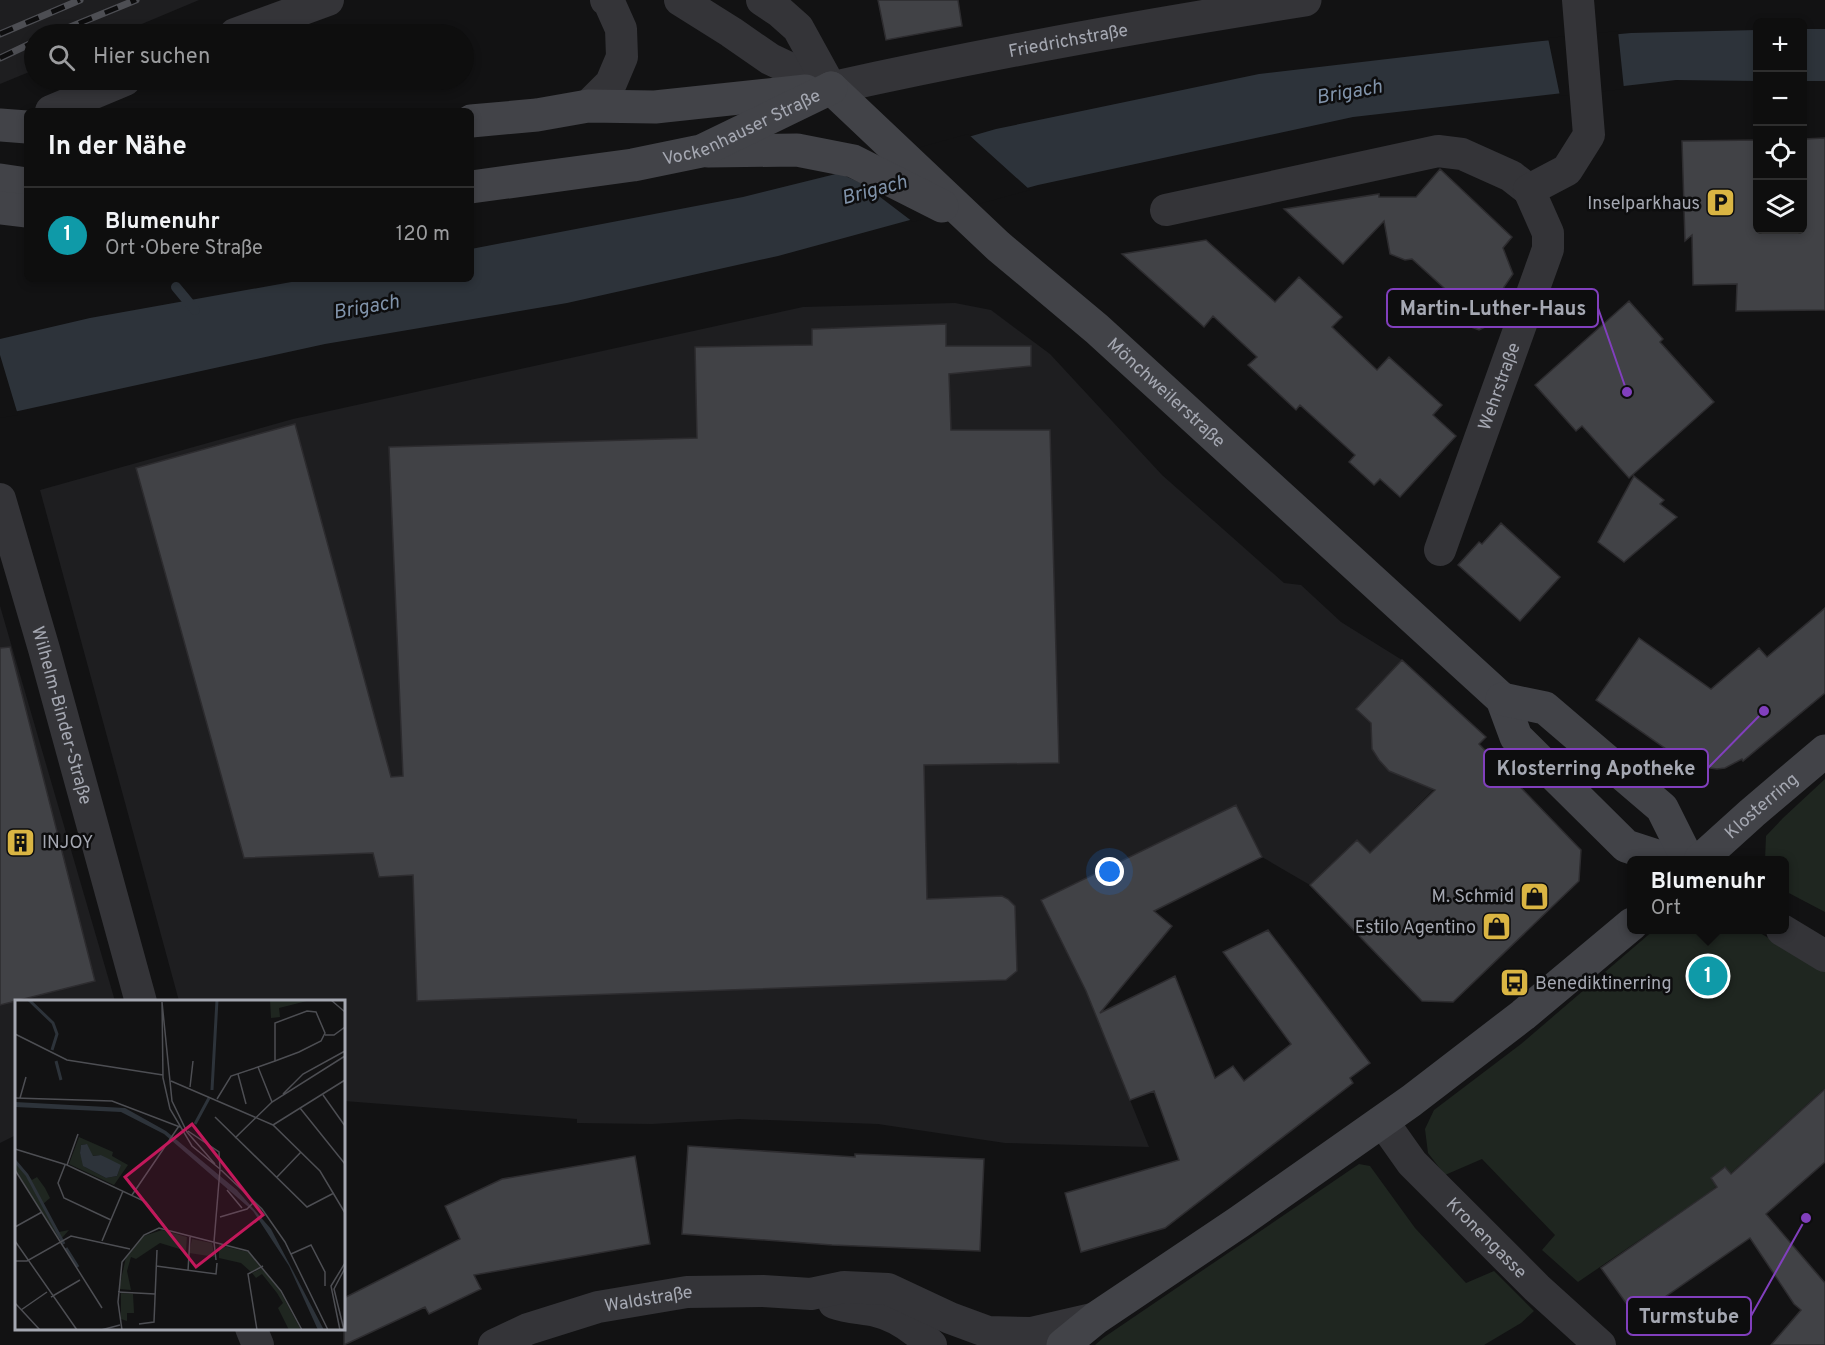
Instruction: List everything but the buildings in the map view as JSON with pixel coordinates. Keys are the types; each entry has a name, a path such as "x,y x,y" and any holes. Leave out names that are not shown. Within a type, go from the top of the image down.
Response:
{"main road":[{"name":"Vockenhauser Straße","path":"474,121 537,115 588,106 656,107 831,88"},
{"name":"Vockenhauser Straße","path":"474,187 633,165 700,151 831,88"},
{"name":"Mönchweilerstraße","path":"831,88 998,246 1097,329 1502,699 1516,737 1626,846 1655,856"},
{"path":"0,126 24,127"},
{"path":"700,151 797,150 853,161 975,222"},
{"path":"13,187 24,206"},
{"path":"1502,699 1545,708 1662,808 1686,856"},
{"name":"Klosterring","path":"1705,856 1825,751"},
{"path":"1064,1345 1096,1318 1383,1122 1456,1068 1627,928"}],"street":[{"path":"263,24 328,0"},
{"path":"588,106 611,83 622,57 621,29 606,0"},
{"path":"680,0 770,60 831,88"},
{"path":"762,0 798,28 831,88"},
{"name":"Friedrichstraße","path":"831,88 1126,29 1305,0"},
{"path":"1166,210 1438,151 1462,154 1510,176 1529,190 1567,170 1589,135 1578,0"},
{"path":"58,108 101,90"},
{"path":"0,132 24,122"},
{"name":"Wehrstraße","path":"1440,550 1548,249 1548,233 1529,190"},
{"name":"Wilhelm-Binder-Straße","path":"0,499 44,649 140,1000"},
{"path":"1789,934 1825,956"},
{"name":"Kronengasse","path":"1383,1122 1412,1163 1537,1288 1600,1345"},
{"name":"Waldstraße","path":"494,1345 528,1329 598,1307 687,1292 763,1291 811,1294 844,1287 888,1289 950,1318 988,1332 1031,1333 1096,1318"},
{"name":"Waldstraße","path":"811,1294 842,1306 878,1311 912,1326 932,1345"},
{"path":"251,1330 258,1345"}],"shaded area":[{"path":"0,0 199,0 142,24 24,24 24,74 0,84"},
{"path":"955,303 991,310 1050,354 1162,475 1284,583 1301,585 1341,622 1402,660 1486,737 1370,853 1357,840 1310,885 1262,857 1236,805 1041,900 1086,991 1149,1147 1005,1143 878,1124 739,1119 652,1124 577,1123 577,1119 345,1101 345,1000 179,1000 40,490 293,419 803,307"},
{"path":"0,606 115,1000 15,1000 15,1136 0,1143"},
{"path":"1825,779 1825,912 1789,893 1789,856 1765,856 1766,836"},
{"path":"1649,934 1762,934 1825,971 1825,1088 1710,1192 1578,1282 1542,1250 1555,1235 1482,1159 1445,1175 1428,1153 1425,1129 1434,1110 1521,1044"},
{"path":"1359,1164 1370,1166 1415,1228 1466,1283 1494,1271 1534,1311 1521,1323 1484,1345 1095,1345 1103,1338"}],"water":[{"path":"1807,29 1825,29 1825,81 1807,81"},
{"name":"Brigach","path":"1753,30 1753,81 1676,80 1353,117 1038,185 778,256 567,303 325,344 0,415 0,339 90,318 291,282 474,282 474,248 743,197 864,167 996,129 1259,74 1631,33"}],"pier":[{"path":"1618,31 1624,89 1560,96 1548,38"},
{"path":"968,134 1030,190 913,222 863,184 834,171"},
{"path":"0,355 18,415 0,418"}],"waterway":[{"path":"176,287 195,310"}],"railway":[{"path":"0,34 80,0"},
{"path":"77,24 136,0"},
{"path":"0,58 24,47"}],"place":[{"name":"Inselparkhaus","path":"1721,203"},
{"name":"Martin-Luther-Haus","path":"1627,392"},
{"name":"Klosterring Apotheke","path":"1764,711"},
{"name":"INJOY","path":"21,842"},
{"name":"M. Schmid","path":"1535,896"},
{"name":"Estilo Agentino","path":"1497,927"},
{"name":"Blumenuhr","path":"1708,976"},
{"name":"Benediktinerring","path":"1514,983"},
{"name":"Turmstube","path":"1806,1218"}]}
